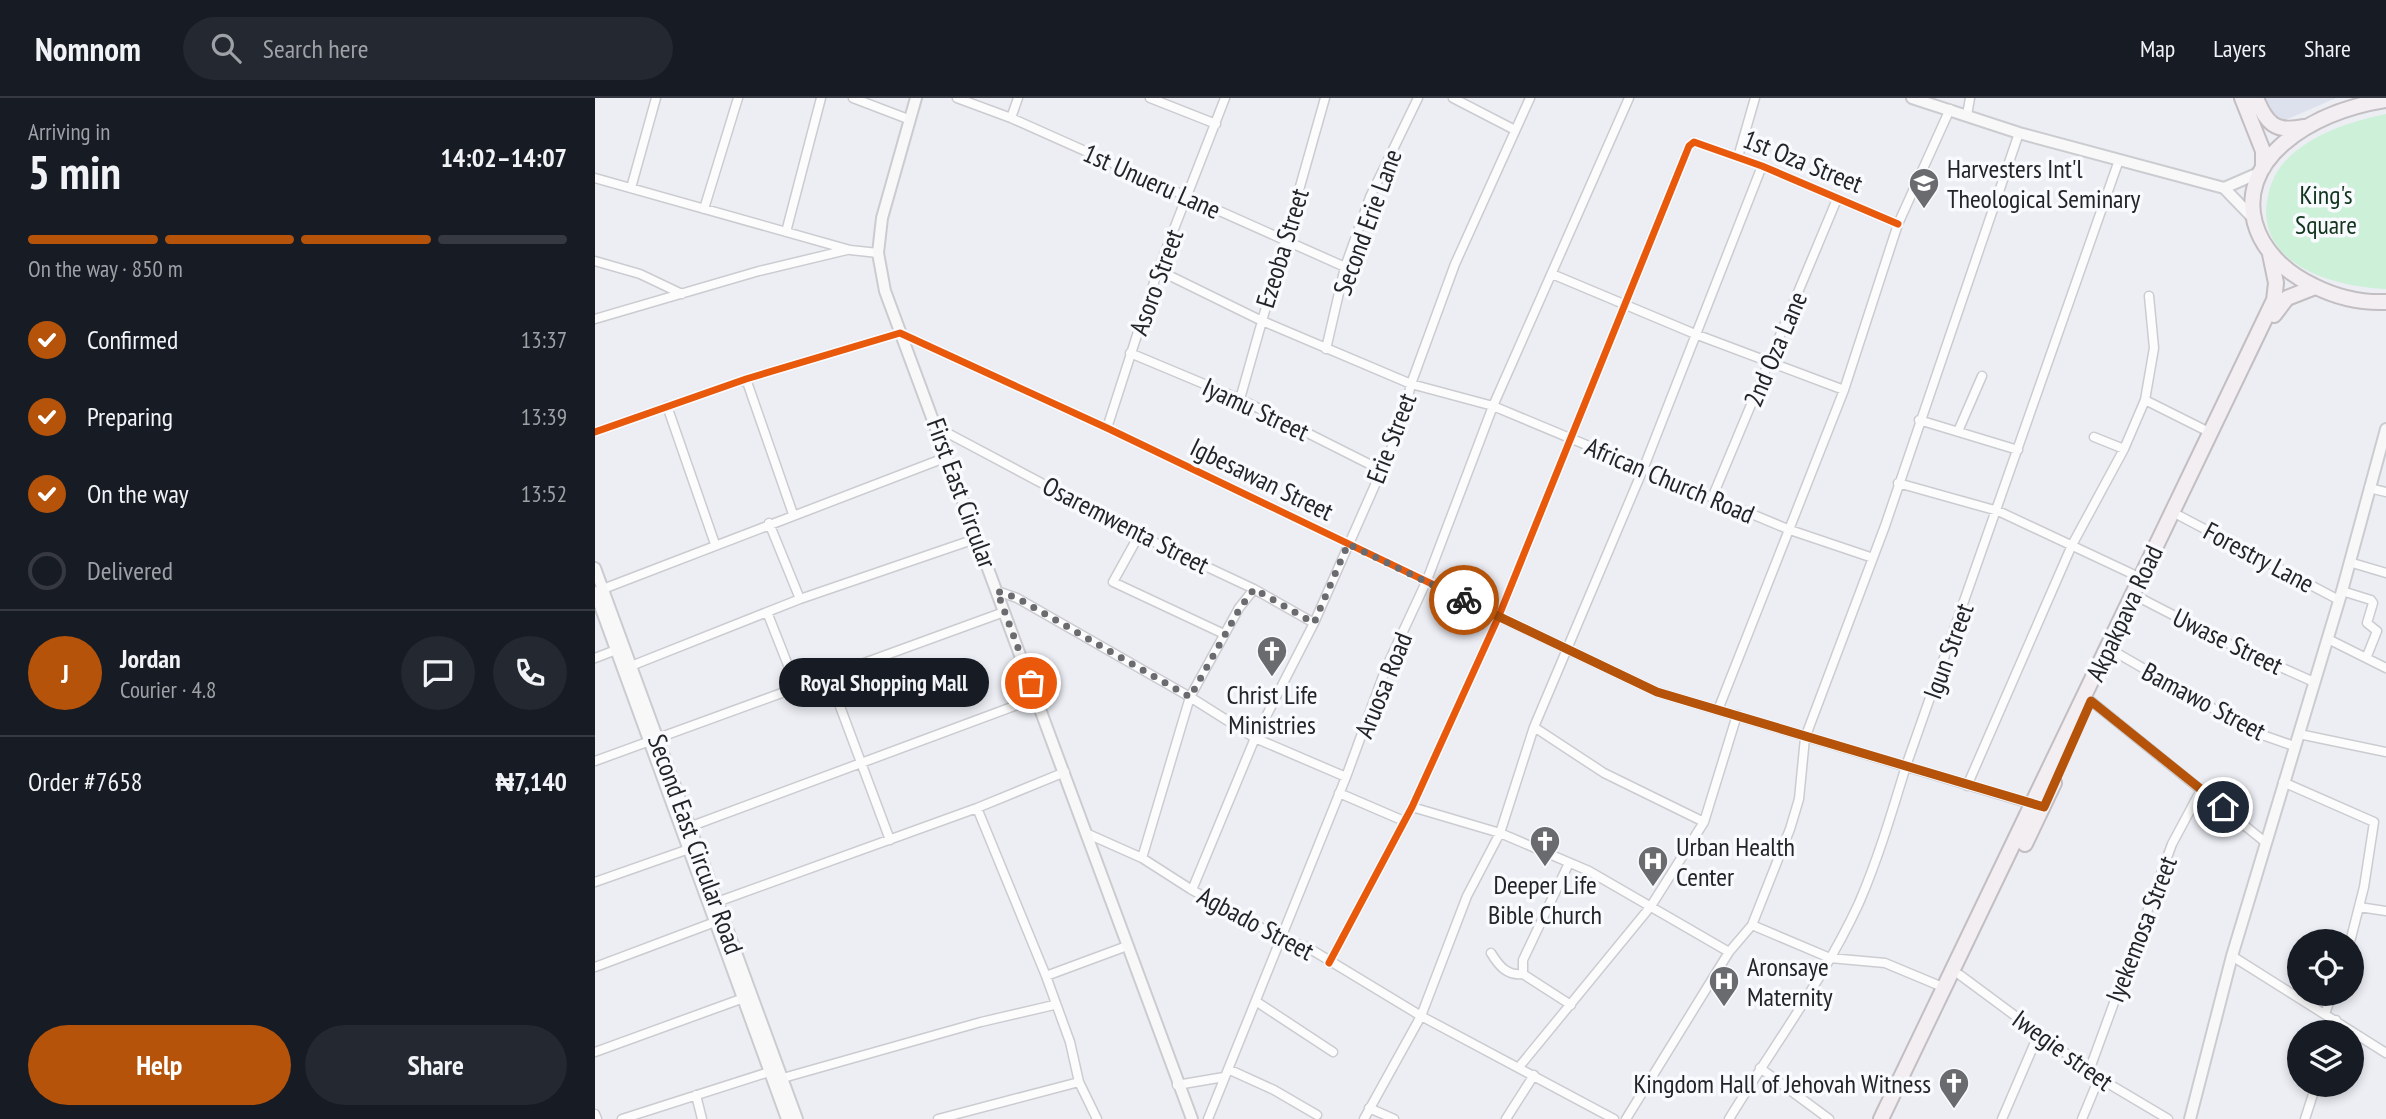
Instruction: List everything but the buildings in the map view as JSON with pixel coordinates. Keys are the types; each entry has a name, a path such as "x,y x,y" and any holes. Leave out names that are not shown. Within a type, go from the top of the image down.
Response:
{"highway":[{"path":"2242,98 2263,151 2262,170 2253,196 2252,217 2260,240 2291,276 2334,296 2386,302"},
{"path":"2256,98 2270,125 2289,130 2308,126"},
{"path":"2262,170 2283,144 2308,126 2338,111 2386,100"},
{"name":"Akpakpava Road","path":"1891,1119 2039,806 2141,578 2274,300 2276,283 2270,254"},
{"name":"Akpakpava Road","path":"1881,1119 2142,599 2276,311 2287,298 2315,287"}],"street":[{"path":"631,188 656,98"},
{"path":"704,209 738,98"},
{"path":"786,232 821,98"},
{"path":"853,98 908,119"},
{"name":"First East Circular","path":"916,98 882,218 878,253 885,291 939,428 947,457 1088,834 1187,1118"},
{"name":"1st Unueru Lane","path":"957,98 1011,118 1345,267"},
{"path":"1011,118 1018,98"},
{"path":"1150,98 1216,124"},
{"name":"Asoro Street","path":"1107,428 1158,270 1189,198 1225,98"},
{"name":"Ezeoba Street","path":"1240,399 1325,98"},
{"name":"Second Erie Lane","path":"1327,349 1345,267 1370,197 1418,98"},
{"path":"1453,98 1513,129"},
{"name":"Erie Street","path":"1192,890 1255,738 1314,623 1402,424 1411,384 1455,264 1513,129 1530,98"},
{"name":"Aruosa Road","path":"1208,1119 1248,1016 1257,1002 1387,668 1427,580 1493,407 1629,98"},
{"path":"1738,157 1755,98"},
{"path":"1912,98 2019,133 2224,188 2252,217"},
{"path":"1967,115 1971,98"},
{"path":"1718,710 1844,390 1898,224 1950,109"},
{"path":"1626,1119 1728,953 1752,925 1799,799 1805,738 1873,558 2019,133"},
{"name":"1st Oza Street","path":"1623,303 1692,142 1762,166 1898,224"},
{"name":"Igun Street","path":"1729,1119 1830,958 1863,892 1885,836 1906,766 1998,511 2119,160"},
{"path":"1364,1119 1421,1016 1467,896 1500,833 1534,726 1568,652 1644,467 1762,166"},
{"path":"2224,188 2262,170"},
{"path":"595,178 850,250 878,253"},
{"name":"2nd Oza Lane","path":"1712,498 1837,199"},
{"path":"595,319 759,271 850,250"},
{"path":"595,261 640,274 683,294"},
{"name":"African Church Road","path":"1158,270 1261,320 1411,384 1493,407 1644,467 1790,530 1873,558"},
{"path":"1552,274 1695,334 1844,390"},
{"path":"1967,786 2072,545 2124,449 2145,400 2154,348 2149,296"},
{"path":"1329,963 1412,807 1498,618 1623,303"},
{"path":"595,432 746,379 900,333"},
{"name":"Igbesawan Street","path":"900,333 1107,428 1427,580 1568,652 1657,692 2039,806"},
{"name":"Iyamu Street","path":"1130,353 1240,399 1381,470"},
{"path":"1959,429 1982,376"},
{"path":"746,379 793,514"},
{"path":"2145,400 2210,432"},
{"path":"667,406 715,544"},
{"path":"1919,420 1959,429 2018,450"},
{"name":"Osaremwenta Street","path":"939,428 1139,535 1254,589 1314,623"},
{"path":"2190,1119 2232,956 2340,595 2386,429"},
{"path":"2095,437 2124,449"},
{"path":"599,591 769,523 947,457"},
{"path":"1898,483 1998,511 2141,578"},
{"path":"2369,488 2386,492"},
{"name":"Forestry Lane","path":"2180,516 2340,595 2371,600 2373,603 2367,623 2377,631 2367,656"},
{"path":"769,523 800,599"},
{"path":"1139,535 1113,582 1224,634"},
{"path":"631,666 800,599 978,538"},
{"path":"2349,562 2386,573"},
{"name":"Second East Circular Road","path":"595,568 616,650 689,827 797,1119"},
{"path":"1142,858 1190,697 1224,634 1254,589"},
{"name":"Second East Circular Road","path":"599,591 631,666 689,849 786,1119"},
{"path":"997,591 1017,598 1190,697 1255,738 1346,777"},
{"name":"Uwase Street","path":"2142,599 2235,647 2314,682"},
{"path":"767,612 797,688"},
{"path":"595,761 1004,612"},
{"path":"2327,639 2386,667"},
{"path":"595,658 616,650"},
{"name":"Bamawo Street","path":"2115,652 2254,732 2294,746"},
{"path":"829,677 890,841"},
{"path":"689,827 1036,698"},
{"path":"2091,701 2265,842"},
{"path":"1520,1067 1651,906 1704,822 1738,715"},
{"path":"1534,726 1604,773 1704,822"},
{"path":"2299,734 2386,752"},
{"path":"717,902 890,841 1065,772"},
{"path":"2283,782 2374,822 2353,929"},
{"name":"Iyekemosa Street","path":"2089,1071 2172,844 2201,790"},
{"path":"1339,793 1404,821"},
{"path":"1412,807 1500,833 1569,863 1651,906 1728,953"},
{"path":"977,808 1046,976 1054,1005 1070,1042 1079,1082 1097,1119"},
{"name":"Agbado Street","path":"1088,834 1142,858 1192,890 1282,939 1307,947 1329,963 1421,1016 1614,1119"},
{"path":"595,882 689,849"},
{"path":"1523,974 1523,960 1569,863"},
{"path":"2359,907 2386,911"},
{"path":"595,967 715,922"},
{"path":"1752,925 1830,958 1885,964 1945,988"},
{"path":"1046,976 1127,946"},
{"path":"1491,953 1501,968 1517,975 1523,974 1570,1004"},
{"path":"2232,956 2336,1020"},
{"name":"Iwegie street","path":"1960,975 2099,1078 2168,1119"},
{"path":"595,1052 741,999"},
{"path":"1257,1002 1333,1052"},
{"path":"783,1078 981,1022 1054,1005"},
{"path":"2325,1014 2328,1006"},
{"path":"2002,1119 2039,1033"},
{"path":"2364,1038 2386,1052"},
{"path":"1760,1068 1829,1119"},
{"path":"622,1119 769,1072"},
{"path":"1177,1085 1227,1073 1274,1090 1317,1115"},
{"path":"1506,1119 1534,1075"},
{"path":"2082,1119 2099,1078"},
{"path":"938,1119 1079,1082"},
{"path":"696,1095 702,1119"},
{"path":"2305,1119 2311,1097"},
{"path":"1369,1108 1394,1119"},
{"path":"595,1114 597,1119"}],"shaded area":[{"path":"2261,98 2336,98 2274,125"}],"green space":[{"name":"King's Square","path":"2386,114 2386,289 2328,279 2292,261 2278,248 2269,231 2266,211 2270,187 2281,166 2291,155 2329,131"}],"cycle path":[{"path":"1329,963 1412,807 1498,618 1689,146 1694,142 1762,166 1898,224"},
{"path":"595,432 746,379 900,333 1107,428 1657,692 2044,807"}],"way so far":[{"path":"1031,683 997,591 1017,598 1190,697 1224,634 1254,589 1314,623 1348,544 1464,600"}],"place":[{"name":"Harvesters Int'l Theological Seminary","path":"1924,210"},
{"name":"Christ Life Ministries","path":"1272,678"},
{"name":"Royal Shopping Mall","path":"1031,683"},
{"name":"Deeper Life Bible Church","path":"1545,868"},
{"name":"Urban Health Center","path":"1653,888"},
{"name":"Aronsaye Maternity","path":"1724,1008"},
{"name":"Kingdom Hall of Jehovah Witness","path":"1954,1110"}],"route":[{"path":"1464,600 1657,692 2044,807 2091,701 2223,807"}]}
